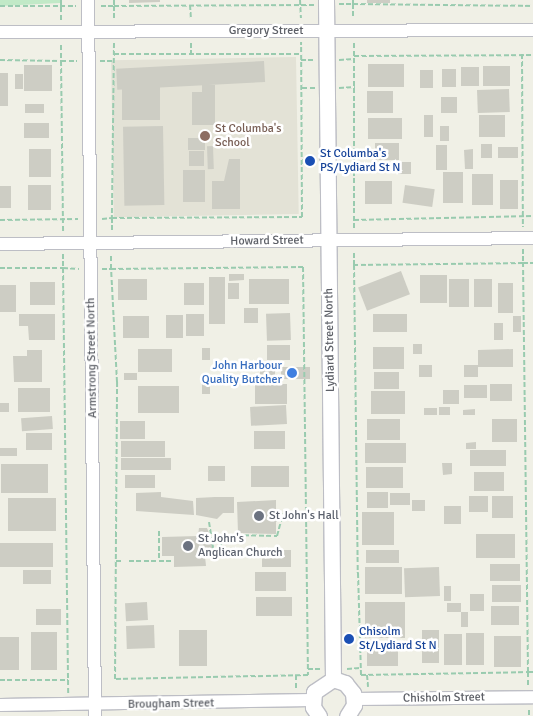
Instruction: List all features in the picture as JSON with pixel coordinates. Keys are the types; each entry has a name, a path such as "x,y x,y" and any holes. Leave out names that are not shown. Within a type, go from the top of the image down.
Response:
{"street":[{"name":"Armstrong Street North","path":"88,0 95,711"},
{"name":"Lydiard Street North","path":"326,0 333,679"},
{"name":"Gregory Street","path":"0,32 533,30"},
{"name":"Howard Street","path":"0,244 533,238"},
{"path":"320,716 312,700 318,685 333,679 350,687 354,699 347,716"},
{"name":"Chisholm Street","path":"354,699 533,697"},
{"name":"Brougham Street","path":"0,705 95,711 312,700"}],"path":[{"path":"0,220 63,219 61,0"},
{"path":"114,0 114,6 300,5 300,0"},
{"path":"353,0 353,4 533,6"},
{"path":"0,6 61,6"},
{"path":"114,54 301,54 302,217 112,218 114,61 114,54"},
{"path":"522,54 523,217"},
{"path":"533,55 354,56 354,220 533,216"},
{"path":"0,60 114,61"},
{"path":"523,263 528,672 361,675 354,265 523,263"},
{"path":"303,267 306,517 308,675 115,678 117,382 111,269 303,267"},
{"path":"0,268 63,268 68,680 0,680"},
{"path":"209,522 214,554 229,535 277,536 283,516 306,517"},
{"path":"159,531 159,561"},
{"path":"129,561 174,560"},
{"path":"116,561 122,561"}],"shaded area":[{"name":"St Columba's School","path":"296,57 299,214 114,217 111,60"}],"green space":[{"path":"0,0 60,0 60,3 0,6"}],"building":[{"path":"129,0 160,0 160,2 129,3"},
{"path":"367,0 390,0 390,3 367,3"},
{"path":"264,61 265,82 117,90 116,69"},
{"path":"368,64 404,64 404,87 368,87"},
{"path":"24,65 52,65 52,91 24,91"},
{"path":"483,66 510,66 510,86 483,86"},
{"path":"461,67 479,67 479,86 461,86"},
{"path":"442,69 456,69 456,87 442,87"},
{"path":"420,70 433,70 433,88 420,88"},
{"path":"0,73 8,73 8,106 0,106"},
{"path":"15,74 23,74 23,89 15,89"},
{"path":"202,85 215,85 215,125 192,125 192,92 202,92"},
{"path":"122,86 160,86 160,120 122,120"},
{"path":"509,89 510,112 478,113 477,90"},
{"path":"367,91 393,91 393,113 367,113"},
{"path":"441,97 457,97 457,113 441,113"},
{"path":"25,104 44,104 44,113 25,113"},
{"path":"424,115 433,115 433,137 424,137"},
{"path":"479,115 505,115 505,137 479,137"},
{"path":"368,118 402,118 402,139 368,139"},
{"path":"24,123 49,123 49,138 24,138"},
{"path":"163,126 164,205 124,206 123,127"},
{"path":"440,126 449,126 449,141 440,141"},
{"path":"188,138 205,138 205,150 188,150"},
{"path":"375,143 399,143 399,160 375,160"},
{"path":"481,144 492,144 492,158 481,158"},
{"path":"436,145 447,145 447,170 436,170"},
{"path":"207,146 213,146 214,169 208,169"},
{"path":"498,147 518,147 518,158 498,158"},
{"path":"29,149 51,149 51,177 29,177"},
{"path":"473,149 473,169 465,169 464,150"},
{"path":"189,151 204,151 204,166 189,166"},
{"path":"229,159 240,159 240,209 212,209 212,181 224,181"},
{"path":"398,162 411,162 411,174 398,174"},
{"path":"183,170 205,170 205,202 183,202"},
{"path":"443,172 463,172 463,203 443,203"},
{"path":"472,174 493,174 493,205 472,205"},
{"path":"500,180 518,180 518,209 500,209"},
{"path":"365,181 392,181 392,204 365,204"},
{"path":"28,185 51,185 51,210 28,210"},
{"path":"405,185 435,189 432,207 402,203"},
{"path":"0,186 11,186 11,208 0,208"},
{"path":"401,271 410,294 367,311 358,287"},
{"path":"229,274 244,274 244,280 229,281"},
{"path":"420,275 447,275 447,303 420,303"},
{"path":"209,277 225,277 225,324 209,324"},
{"path":"118,279 147,279 147,300 118,300"},
{"path":"249,279 289,279 289,304 249,304"},
{"path":"449,279 469,279 469,307 449,307"},
{"path":"474,279 492,279 492,307 474,307"},
{"path":"30,282 55,282 55,305 30,305"},
{"path":"184,283 204,283 204,305 184,305"},
{"path":"228,283 239,283 239,299 228,299"},
{"path":"498,283 513,283 513,313 498,313"},
{"path":"0,285 16,285 16,312 0,312"},
{"path":"244,308 258,308 258,323 244,323"},
{"path":"290,313 291,340 267,341 266,314"},
{"path":"19,314 55,314 55,340 29,340 28,326 19,326"},
{"path":"186,314 204,314 204,336 186,336"},
{"path":"373,314 407,314 407,332 373,332"},
{"path":"166,315 183,315 183,338 166,338"},
{"path":"123,316 149,316 149,338 123,338"},
{"path":"513,316 521,316 521,332 513,332"},
{"path":"494,323 503,323 503,340 494,340"},
{"path":"413,344 422,344 422,354 413,354"},
{"path":"267,345 290,345 290,360 267,360"},
{"path":"373,347 404,347 404,369 373,369"},
{"path":"202,348 210,348 210,360 202,360"},
{"path":"138,349 172,349 172,372 138,372"},
{"path":"513,349 513,367 478,367 478,377 464,377 464,365 478,365 478,350"},
{"path":"27,350 42,350 42,382 14,382 13,356 27,356"},
{"path":"419,365 432,365 432,377 419,377"},
{"name":"John Harbour Quality Butcher","path":"281,367 310,367 310,379 281,379"},
{"path":"260,370 275,370 275,378 260,378"},
{"path":"374,372 399,372 399,389 374,389"},
{"path":"124,373 137,373 137,380 124,380"},
{"path":"202,381 210,381 210,394 202,394"},
{"path":"255,384 287,384 287,404 255,404"},
{"path":"490,384 512,384 512,401 490,401"},
{"path":"464,385 487,385 487,398 464,398"},
{"path":"138,386 179,386 179,413 138,413"},
{"path":"18,388 50,388 50,412 18,412"},
{"path":"443,390 459,390 459,404 443,404"},
{"path":"371,391 405,391 405,414 371,414"},
{"path":"0,403 9,403 9,412 0,412"},
{"path":"286,405 287,424 251,426 250,407"},
{"path":"439,407 450,407 450,415 439,415"},
{"path":"424,408 437,408 437,415 424,415"},
{"path":"475,409 475,415 463,415 463,410"},
{"path":"52,416 53,429 22,431 21,418"},
{"path":"367,419 400,419 400,440 367,440"},
{"path":"492,419 517,419 517,442 492,442"},
{"path":"120,421 145,421 145,439 120,439"},
{"path":"254,431 285,431 285,449 254,449"},
{"path":"26,433 52,433 52,450 26,450"},
{"path":"121,441 165,441 165,457 121,457"},
{"path":"476,442 476,449 466,449 466,443"},
{"path":"365,443 406,443 406,463 365,463"},
{"path":"0,448 17,448 17,456 0,456"},
{"path":"470,450 506,450 506,466 470,466"},
{"path":"121,458 171,458 171,470 121,470"},
{"path":"442,463 452,463 452,474 443,475"},
{"path":"1,464 48,464 48,493 1,493"},
{"path":"208,466 225,466 225,481 208,481"},
{"path":"251,466 289,466 289,487 251,487"},
{"path":"366,467 403,467 403,488 366,488"},
{"path":"474,472 504,472 504,491 474,491"},
{"path":"125,475 155,475 155,488 125,488"},
{"path":"161,492 161,497 193,501 194,515 136,511 136,493"},
{"path":"367,492 388,492 388,508 367,508"},
{"path":"390,493 410,493 410,505 390,505"},
{"path":"469,496 488,496 488,512 469,512"},
{"path":"492,496 513,496 513,518 492,518"},
{"path":"234,497 234,513 223,513 217,519 196,515 196,498"},
{"path":"8,498 56,498 56,531 8,531"},
{"name":"St John's Hall","path":"276,500 276,513 281,517 276,522 276,534 238,533 237,502"},
{"path":"412,500 425,500 425,511 412,511"},
{"path":"444,506 461,506 461,524 444,524"},
{"path":"362,512 394,512 394,545 362,545"},
{"name":"St John's Anglican Church","path":"199,528 207,528 213,542 213,551 205,556 206,566 174,567 174,556 162,556 162,537 198,536"},
{"path":"476,534 515,534 515,558 476,558"},
{"path":"0,543 53,543 53,567 0,567"},
{"path":"262,550 291,550 291,567 262,567"},
{"path":"366,550 399,550 399,563 366,563"},
{"path":"490,564 520,564 520,581 490,581"},
{"path":"365,567 402,567 402,594 365,594"},
{"path":"439,567 440,596 405,597 404,568"},
{"path":"23,570 51,570 51,584 23,584"},
{"path":"255,572 286,572 286,591 255,591"},
{"path":"492,585 521,585 521,602 492,602"},
{"path":"444,586 451,586 451,601 444,601"},
{"path":"470,594 484,594 484,611 470,611"},
{"path":"256,597 292,597 292,616 256,616"},
{"path":"147,602 148,620 126,621 125,603"},
{"path":"365,602 405,602 405,621 365,621"},
{"path":"447,603 461,603 461,612 447,612"},
{"path":"491,606 519,606 519,625 491,625"},
{"path":"36,609 61,609 61,625 36,625"},
{"path":"461,612 468,612 468,627 461,627"},
{"path":"365,621 405,621 405,638 365,638"},
{"path":"154,625 155,648 127,649 126,626"},
{"path":"179,630 207,630 207,666 179,666"},
{"path":"422,630 439,630 439,663 422,663"},
{"path":"31,632 57,632 57,670 31,670"},
{"path":"466,633 484,633 484,665 466,665"},
{"path":"444,634 462,634 462,665 444,665"},
{"path":"494,636 521,636 521,667 494,667"},
{"path":"0,637 19,637 19,670 0,670"},
{"path":"367,644 398,644 398,666 367,666"}],"place":[{"name":"St Columba's School","path":"205,136"},
{"name":"St Columba's PS/Lydiard St N","path":"310,161"},
{"name":"John Harbour Quality Butcher","path":"292,373"},
{"name":"St John's Hall","path":"259,516"},
{"name":"St John's Anglican Church","path":"188,546"},
{"name":"Chisolm St/Lydiard St N","path":"349,639"}]}
